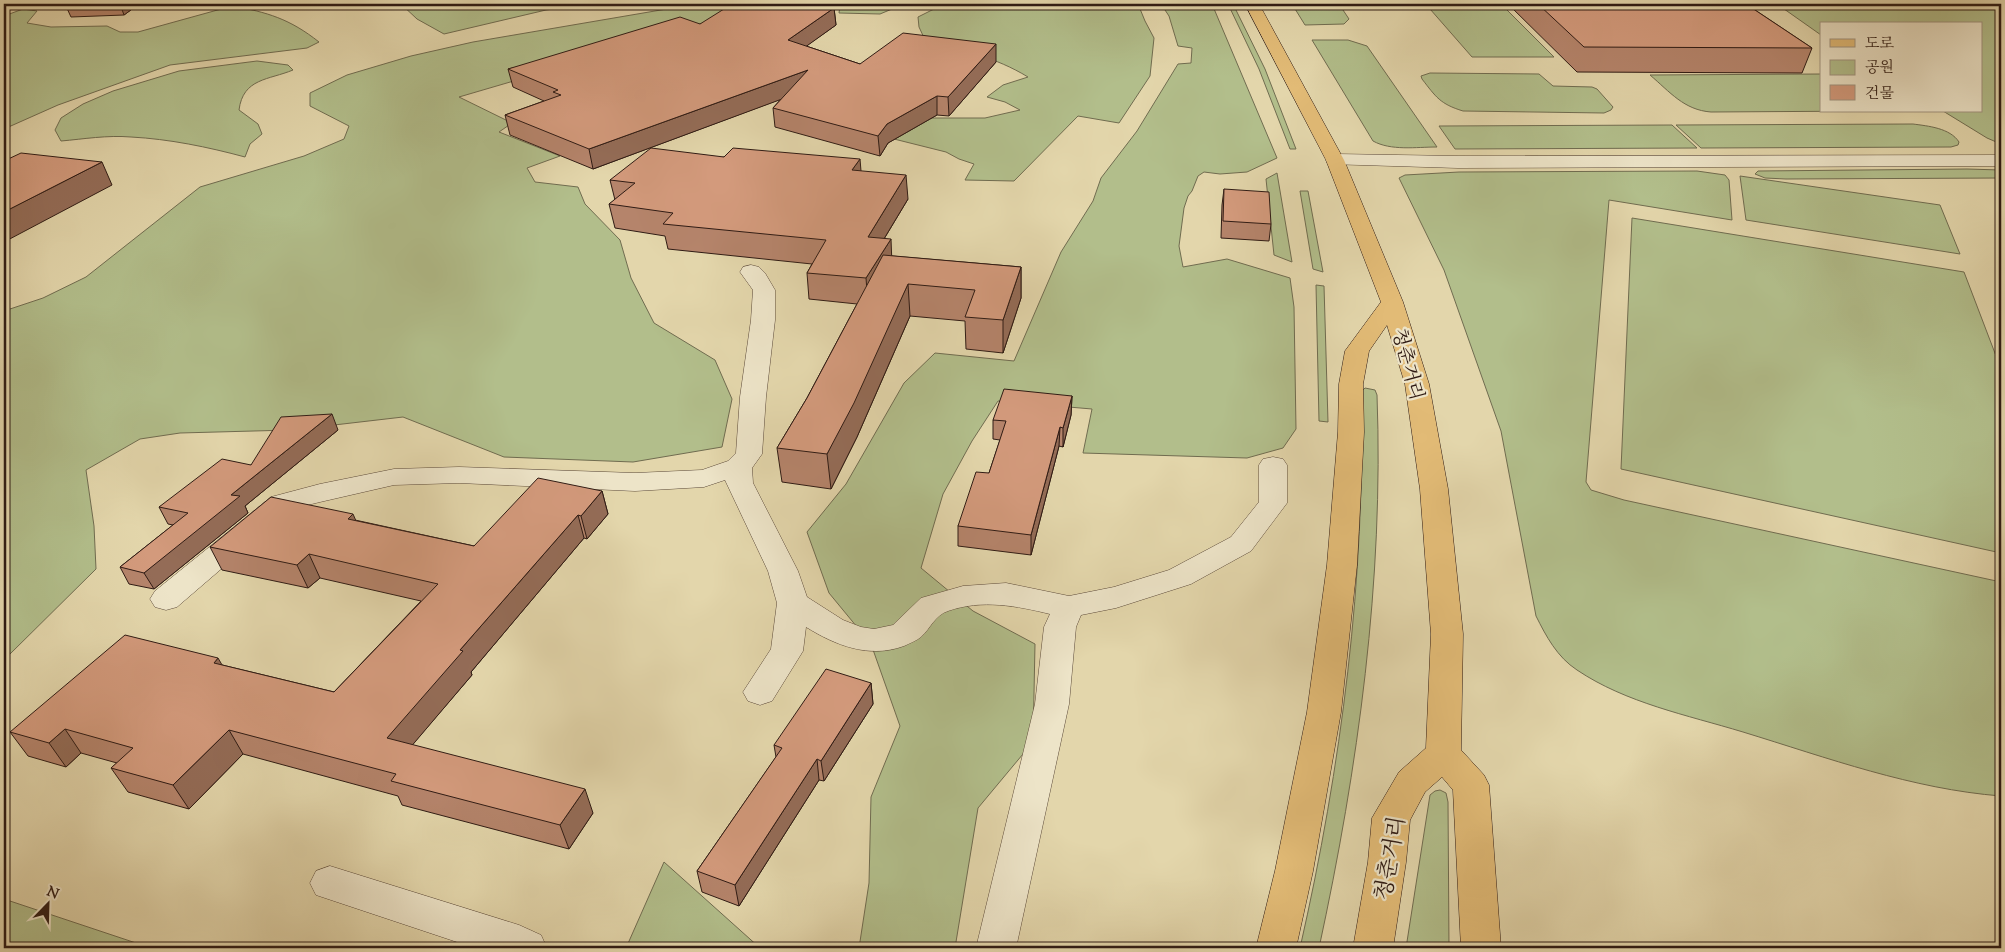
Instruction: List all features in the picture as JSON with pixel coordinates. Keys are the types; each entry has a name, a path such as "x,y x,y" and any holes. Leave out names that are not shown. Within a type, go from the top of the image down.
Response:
{"main road":[{"name":"청춘거리","path":"1252,4 1335,160 1392,302 1417,384 1434,489 1448,634 1443,754 1412,782 1391,818 1387,862 1373,948"},
{"path":"1276,948 1294,871 1324,712 1342,565 1351,384 1357,351 1392,302"},
{"path":"1443,754 1471,785 1481,948"}],"street":[{"path":"1335,160 1458,162 2001,162"},
{"path":"166,599 282,503 320,492 394,477 468,475 636,482 704,478 738,467 749,454 753,397 763,320 764,290 751,272"},
{"path":"793,603 820,621 849,636 877,642 905,632 922,613 936,604 970,596 1006,594 1069,607 1116,597 1180,577 1241,544 1273,503 1273,465"},
{"path":"738,467 739,483 782,570 793,603 787,651 760,692"},
{"path":"996,948 1052,704 1060,627 1069,607"},
{"path":"330,883 527,948"}],"green space":[{"path":"401,4 597,4 546,10 444,34 417,19"},
{"path":"696,4 754,4 681,32 459,97 512,123 499,132 560,156 527,168 535,182 578,187 585,204 620,240 631,278 654,323 715,360 732,399 722,447 633,462 504,457 403,417 291,430 180,433 140,439 86,470 94,526 96,569 4,658 4,311 43,298 86,277 200,187 304,156 344,139 349,126 310,106 310,93 347,75 411,56 473,42"},
{"path":"904,4 880,14 839,13 840,5"},
{"path":"905,4 1138,4 1154,38 1150,76 1119,123 1078,116 1014,181 965,180 974,164 946,152 810,118 985,118 1020,110 1005,102 987,97 1003,85 1028,77 991,59 926,42 919,27 918,17 938,7"},
{"path":"1161,4 1212,4 1277,158 1247,172 1220,174 1204,172 1198,176 1184,208 1179,246 1183,267 1227,259 1290,278 1294,307 1296,429 1283,448 1247,458 1083,453 1092,409 998,401 972,441 943,494 921,568 973,611 1035,644 1033,742 978,808 955,948 859,948 869,883 871,797 900,726 871,644 829,593 807,532 846,484 904,383 935,353 1014,361 1061,252 1093,201 1101,178 1137,131 1178,64 1191,63 1192,48 1178,46 1169,16"},
{"path":"1228,4 1233,4 1265,69 1296,149 1290,149 1259,69"},
{"path":"1292,4 1339,4 1349,19 1344,24 1305,25"},
{"path":"1777,4 2001,4 2001,144 1987,138 1945,112 1982,112 1982,22 1820,22 1820,34"},
{"path":"232,6 256,11 288,22 319,42 307,48 170,65 58,105 4,129 4,16 23,9 37,11 27,23 51,27 107,26 120,32 138,32"},
{"path":"1430,9 1506,9 1554,57 1472,57"},
{"path":"1312,40 1348,40 1367,46 1437,147 1396,147 1373,141"},
{"path":"257,61 288,65 293,70 258,82 246,92 241,100 239,110 258,124 262,134 250,144 245,157 188,144 145,138 113,136 61,141 55,130 61,118 83,104 113,91 179,71"},
{"path":"1430,73 1539,74 1553,86 1592,87 1597,89 1613,107 1604,113 1463,111 1444,103 1431,91 1421,76"},
{"path":"1820,74 1820,111 1701,111 1685,104 1650,75"},
{"path":"1913,124 1944,131 1955,137 1959,142 1958,145 1951,147 1701,148 1676,125"},
{"path":"1672,125 1697,148 1455,149 1439,126"},
{"path":"2001,170 2001,178 1786,179 1765,178 1755,174 1758,171"},
{"path":"1697,171 1725,175 1729,180 1732,220 1609,200 1586,482 1591,490 1624,500 2001,582 2001,796 1935,787 1903,780 1636,700 1596,681 1570,665 1553,646 1536,616 1501,431 1444,270 1399,178 1405,175 1459,172"},
{"path":"1277,173 1292,262 1274,255 1266,179"},
{"path":"1740,176 1940,205 1960,254 1746,220"},
{"path":"1300,191 1308,191 1323,272 1313,269"},
{"path":"1632,218 1964,272 2001,369 2001,553 1621,469"},
{"path":"1316,285 1324,286 1328,422 1319,421"},
{"path":"1365,388 1375,390 1377,395 1378,464 1372,604 1365,673 1346,812 1319,948 1300,948 1328,811 1348,672 1359,532 1361,392"},
{"path":"1440,790 1446,793 1448,802 1449,948 1406,948 1430,795"},
{"path":"664,862 760,948 626,948"},
{"path":"4,899 151,948 4,948"}],"building":[{"path":"732,4 798,4 834,8 788,40 860,64 903,33 996,44 948,97 937,96 887,124 878,136 773,108 808,70 589,149 505,115 561,95 553,92 558,90 508,69 680,17 700,24"},
{"path":"1538,4 1746,4 1812,48 1584,47"},
{"path":"651,148 724,157 733,148 860,159 852,170 906,175 868,237 891,239 866,278 807,273 826,240 663,224 673,213 609,204 635,183 610,180"},
{"path":"21,153 102,162 4,212 4,161"},
{"path":"1224,189 1269,192 1271,224 1223,221"},
{"path":"883,255 1021,267 1003,320 965,317 975,290 908,284 854,403 827,454 777,448 807,398"},
{"path":"1004,389 1072,396 1063,428 1060,427 1031,535 958,526 976,472 989,473 1006,421 993,420"},
{"path":"332,414 231,495 240,496 144,573 120,567 188,513 159,507 222,459 251,465 281,417"},
{"path":"538,478 602,491 581,516 578,515 460,650 463,651 387,738 585,789 560,825 391,781 396,774 229,730 173,785 111,768 133,748 65,729 49,743 10,732 125,635 218,658 214,663 334,692 438,584 309,554 297,565 210,547 271,497 353,514 348,519 474,546"},
{"path":"826,669 871,683 821,761 817,759 735,885 697,871 782,748 774,745"}]}
